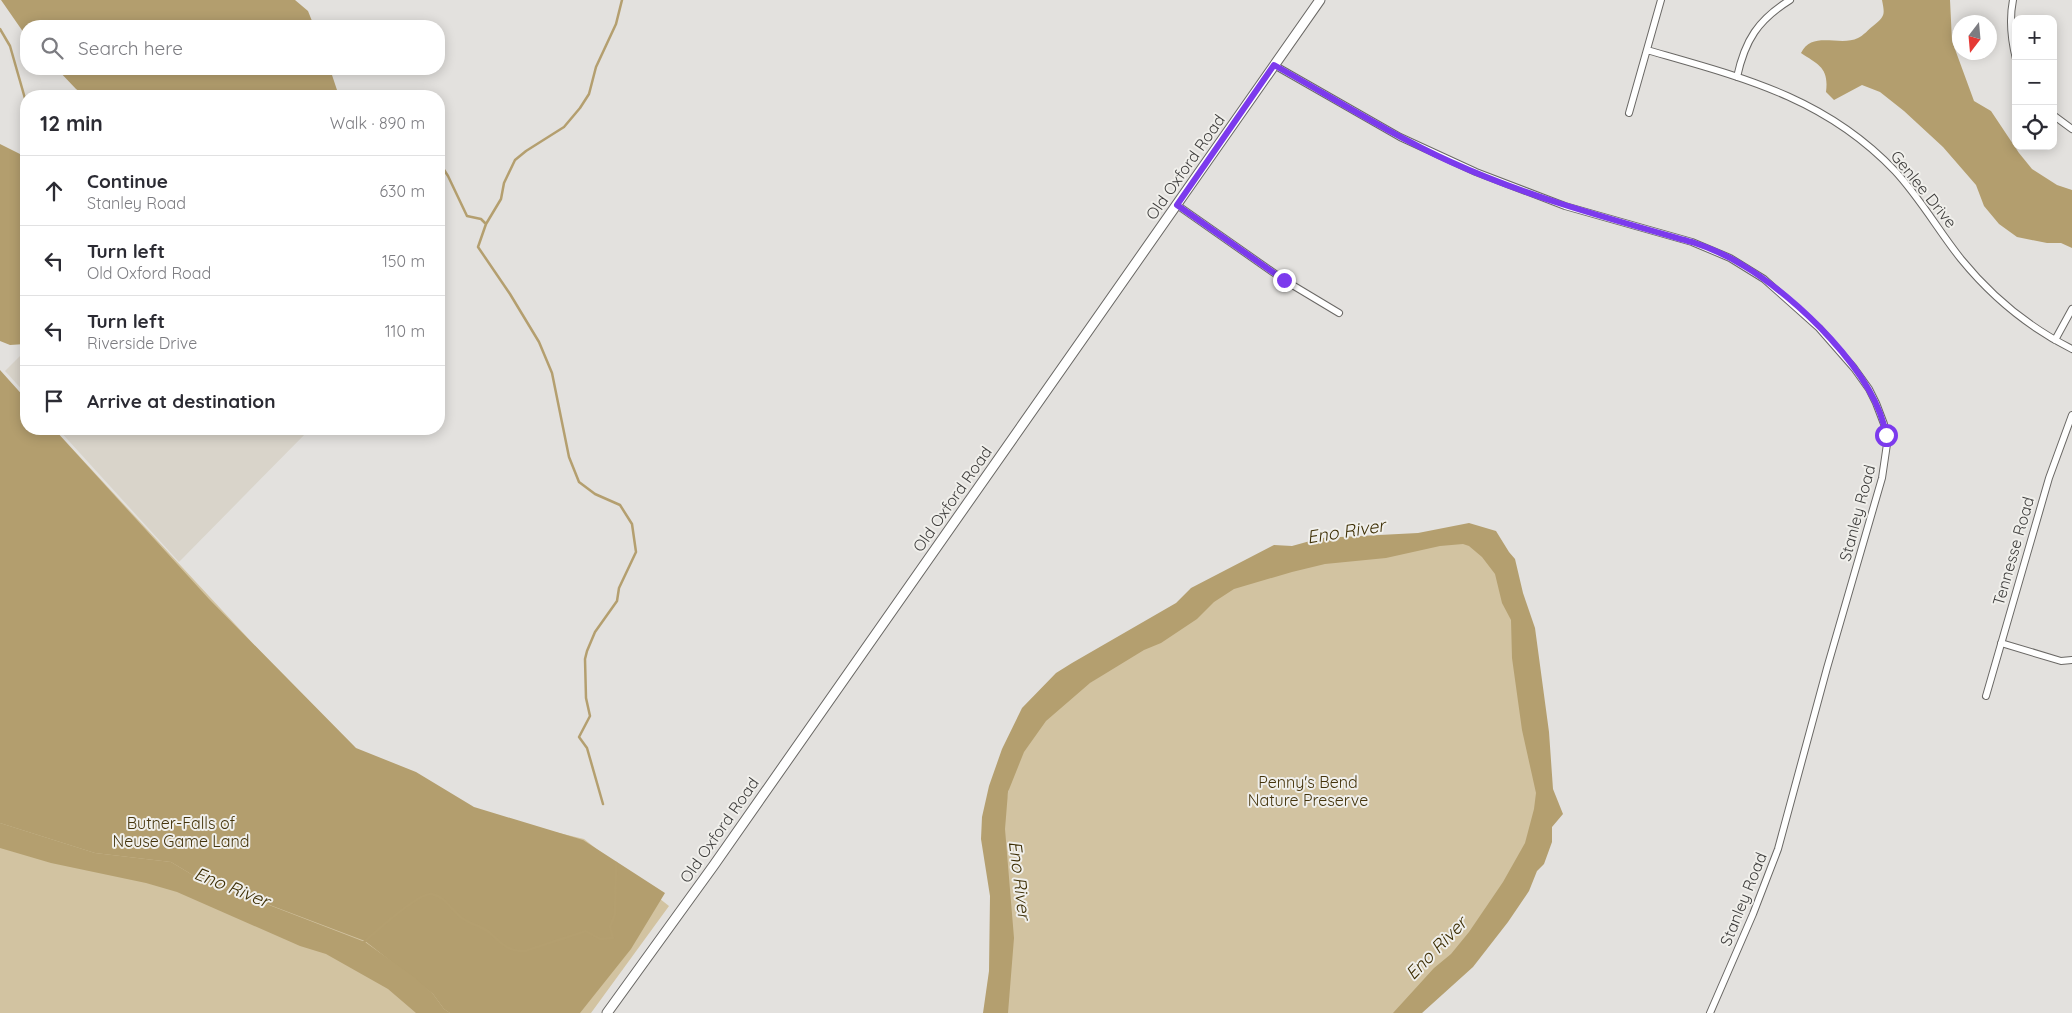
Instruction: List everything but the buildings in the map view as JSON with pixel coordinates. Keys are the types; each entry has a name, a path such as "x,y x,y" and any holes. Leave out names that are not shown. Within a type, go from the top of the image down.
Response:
{"street":[{"name":"Old Oxford Road","path":"607,1013 719,857 1320,0"},
{"path":"1629,113 1661,0"},
{"path":"1737,77 1742,56 1752,34 1772,12 1790,0"},
{"path":"2012,43 2010,14 2013,0"},
{"name":"Genlee Drive","path":"1647,50 1737,77 1785,94 1819,111 1871,148 1895,171 1919,200 1961,258 1991,292 2014,312 2054,340 2072,349"},
{"name":"Stanley Road","path":"1274,65 1406,140 1476,172 1565,206 1692,242 1730,258 1774,287 1819,328 1850,362 1869,389 1876,403 1884,424 1887,444 1882,478 1827,668 1778,849 1753,914 1710,1013"},
{"path":"2057,119 2072,129"},
{"path":"1177,205 1284,280 1339,313"},
{"path":"2054,340 2072,310"},
{"name":"Tennesse Road","path":"1986,696 2049,478 2072,415"},
{"path":"2001,643 2061,661 2072,660"}],"shaded area":[{"path":"20,356 20,387 5,371"},
{"path":"63,435 304,435 179,562"},
{"path":"1469,523 1496,531 1515,559 1523,593 1535,628 1549,732 1553,789 1563,814 1552,827 1552,842 1544,864 1537,871 1529,891 1473,967 1422,1013 1393,1013 1434,968 1451,954 1469,932 1503,882 1525,843 1534,809 1536,793 1522,730 1512,658 1511,620 1502,603 1495,574 1482,557 1469,546 1463,544 1440,546 1386,558 1325,564 1234,589 1214,602 1197,619 1161,643 1144,650 1090,683 1046,721 1024,752 1008,792 1005,829 1014,938 1008,1013 983,1013 989,971 990,896 981,839 982,817 989,786 1002,749 1022,708 1056,673 1176,603 1191,588 1274,545 1292,546 1321,538 1418,533"},
{"path":"0,823 95,853 171,862 196,877 365,942 414,977 450,1013 416,1013 388,989 326,954 300,946 177,892 146,883 51,863 0,848"}],"green space":[{"path":"1,0 295,0 308,11 312,20 20,20 20,27"},
{"path":"1882,0 1950,0 1952,60 1959,60 1974,101 1991,111 2012,142 2012,150 2017,150 2032,169 2057,185 2072,190 2072,248 2061,243 2047,243 2017,237 1999,224 1984,206 1976,185 1943,147 1880,92 1862,85 1834,100 1826,92 1827,84 1824,72 1818,64 1801,53 1806,46 1812,42 1827,40 1843,41 1860,37 1877,23 1884,12"},
{"path":"63,75 332,75 337,90 77,90"},
{"path":"0,144 20,154 20,344 10,345 0,341"},
{"name":"Butner-Falls of Neuse Game Land","path":"0,370 20,392 20,435 59,435 209,599 356,748 416,772 474,807 583,840 665,893 631,949 580,1013 450,1013 444,1009 433,994 365,941 196,877 171,862 95,853 0,823"},
{"name":"Butner-Falls of Neuse Game Land","path":"0,371 20,416 20,435 60,435 411,814 465,805 497,818 584,839 669,906 591,1013 0,1013"},
{"name":"Penny's Bend Nature Preserve","path":"1457,535 1493,544 1524,624 1544,795 1530,857 1474,940 1399,1013 993,1013 994,854 1023,727 1274,561"}],"waterway":[{"path":"603,804 587,748 579,737 590,716 586,698 585,659 595,632 617,601 619,588 636,552 632,524 620,505 595,494 579,482 569,457 552,373 539,342 510,294 478,247 486,224 501,199 504,183 515,160 564,127 589,94 596,67 616,24 622,0"},
{"path":"0,29 10,46 23,90"},
{"path":"445,171 467,216 481,219 486,224"},
{"path":"363,943 407,906 417,899 432,894 445,901 462,918 486,930 505,946 514,950 525,951 586,931 600,939 613,938 610,927 615,914 616,863"}],"route":[{"path":"1284,280 1177,205 1274,65 1400,136 1452,162 1530,194 1565,206 1712,249 1745,266 1783,294 1846,357 1869,389 1881,415 1886,435"}],"water label":[{"name":"Eno River","path":"1346,531"},
{"name":"Eno River","path":"1020,880"},
{"name":"Eno River","path":"232,887"},
{"name":"Eno River","path":"1436,948"}]}
